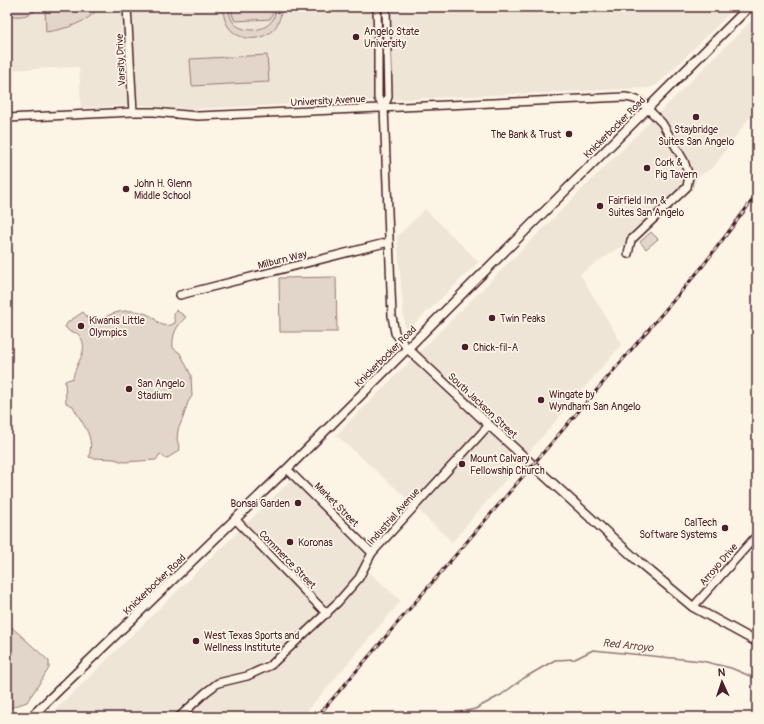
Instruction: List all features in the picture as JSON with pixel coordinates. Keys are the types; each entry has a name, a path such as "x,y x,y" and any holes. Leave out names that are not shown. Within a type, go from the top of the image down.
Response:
{"main road":[{"name":"Knickerbocker Road","path":"31,717 287,469 749,7"},
{"name":"South Jackson Street","path":"407,348 639,562 694,607 757,642"}],"street":[{"name":"Varsity Drive","path":"127,7 133,112"},
{"name":"South Jackson Street","path":"377,7 378,98 384,107"},
{"name":"South Jackson Street","path":"386,7 388,97 384,107 392,316 395,333 407,348"},
{"name":"University Avenue","path":"7,118 133,112 154,112 198,116 384,107 625,97 631,98 640,102 662,123 684,161 689,176 686,186 631,240 628,254"},
{"name":"Milburn Way","path":"180,295 389,242"},
{"name":"Industrial Avenue","path":"179,717 218,683 247,676 270,665 327,614 359,578 372,554 489,425"},
{"name":"Market Street","path":"287,469 372,554"},
{"name":"Commerce Street","path":"235,519 327,614"},
{"name":"Arroyo Drive","path":"694,607 756,538"}],"shaded area":[{"name":"Angelo State University","path":"7,7 736,7 658,84 649,88 188,109 139,105 81,108 79,67 7,70"},
{"path":"7,7 34,7 34,12 21,16 7,15"},
{"path":"45,7 100,7 95,13 76,24 46,32"},
{"path":"223,7 229,7 231,19 237,26 252,30 263,28 271,22 275,13 275,7 281,7 279,19 274,29 266,35 256,38 246,38 236,34 229,27 224,15"},
{"path":"232,7 272,7 273,13 270,19 235,21 232,14"},
{"path":"757,15 757,107 713,168 697,177 693,188 638,242 618,248 580,274 622,344 452,542 411,502 336,435"},
{"path":"267,55 269,82 192,86 190,59"},
{"path":"425,209 479,262 405,333 397,237"},
{"path":"651,232 658,239 646,249 640,242"},
{"path":"336,277 337,332 280,332 279,278"},
{"name":"San Angelo Stadium","path":"176,310 186,317 175,331 173,348 180,353 191,375 192,396 188,402 178,430 177,439 180,450 166,459 160,454 156,460 124,462 114,459 89,457 90,442 87,430 73,406 66,403 65,381 73,378 83,353 83,343 78,334 70,332 65,327 68,322 83,312 95,326 109,315 122,311 135,311 142,313 154,318 160,324 169,325 175,323 174,315"},
{"path":"293,478 365,551 364,561 356,575 340,595 276,654 252,668 221,678 206,685 174,717 48,717"},
{"path":"370,573 401,601 302,717 186,717 204,698 227,685 260,674 282,662 319,628"},
{"path":"7,623 49,661 49,668 27,702 7,709"}],"waterway":[{"name":"Red Arroyo","path":"439,717 475,709 501,695 524,678 555,660 575,659 593,650 702,661 731,668 757,679"}],"railway":[{"path":"317,717 702,267 757,194"}],"place":[{"name":"Angelo State University","path":"356,37"},
{"name":"Staybridge Suites San Angelo","path":"696,117"},
{"name":"The Bank & Trust","path":"569,134"},
{"name":"Cork & Pig Tavern","path":"647,168"},
{"name":"John H. Glenn Middle School","path":"126,189"},
{"name":"Fairfield Inn & Suites San Angelo","path":"600,206"},
{"name":"Twin Peaks","path":"492,318"},
{"name":"Kiwanis Little Olympics","path":"81,326"},
{"name":"Chick-fil-A","path":"465,347"},
{"name":"San Angelo Stadium","path":"129,389"},
{"name":"Wingate by Wyndham San Angelo","path":"541,400"},
{"name":"Mount Calvary Fellowship Church","path":"462,464"},
{"name":"Bonsai Garden","path":"298,503"},
{"name":"CalTech Software Systems","path":"725,528"},
{"name":"Koronas","path":"290,542"},
{"name":"West Texas Sports and Wellness Institute","path":"196,641"}]}
